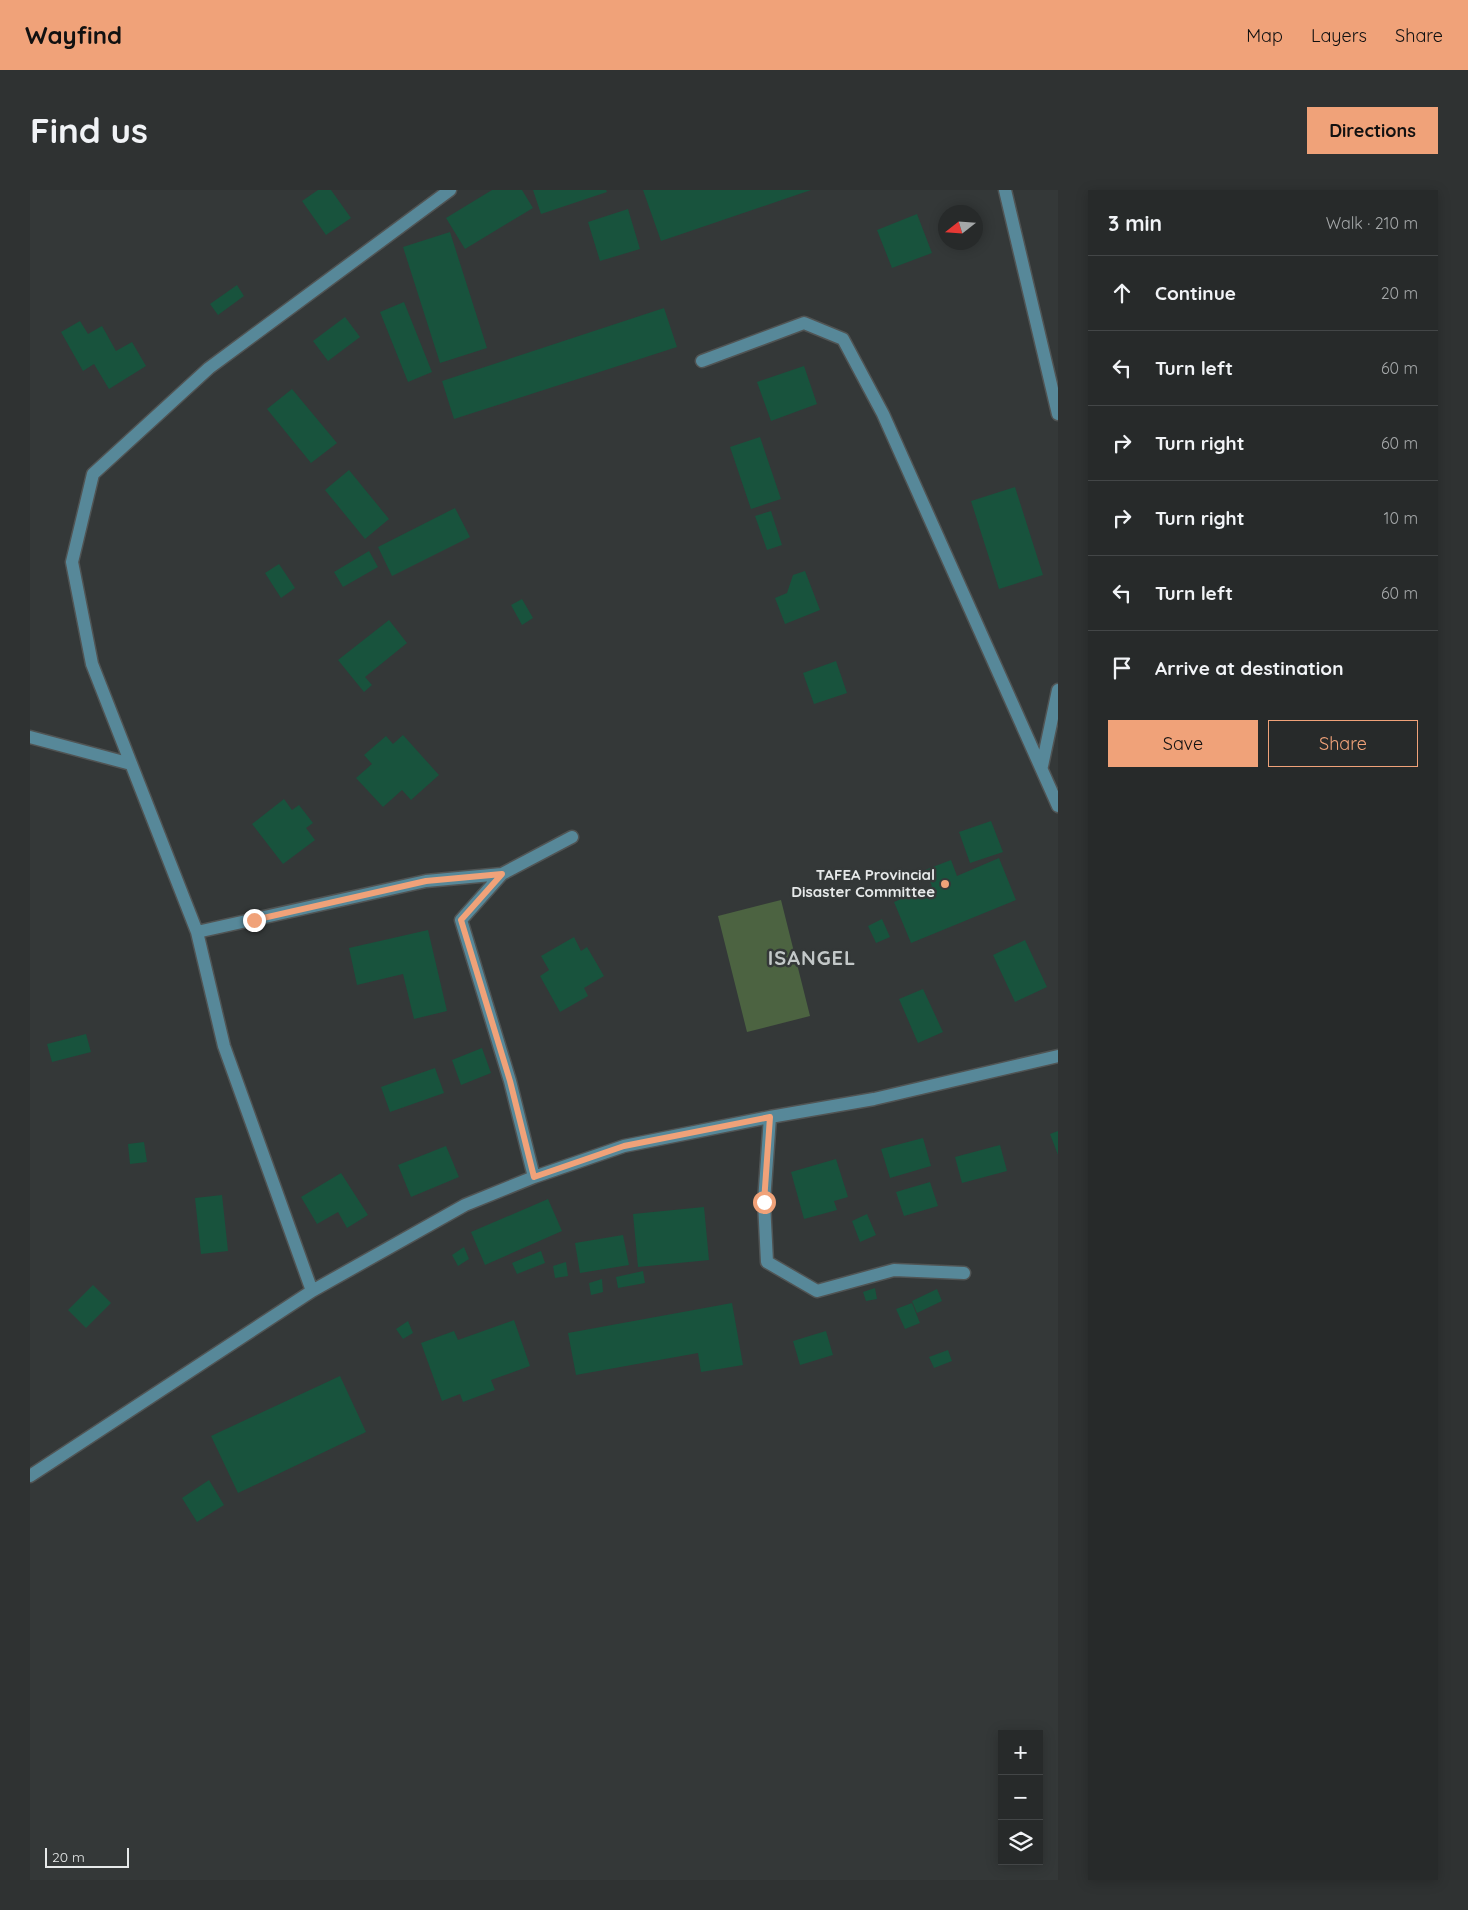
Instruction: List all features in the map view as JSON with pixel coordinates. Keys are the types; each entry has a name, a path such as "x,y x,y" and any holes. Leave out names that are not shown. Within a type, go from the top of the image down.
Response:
{"street":[{"path":"312,1292 224,1046 197,932 92,664 72,562 94,474 209,368 450,190"},
{"path":"1005,190 1058,414"},
{"path":"702,361 804,323 843,339 883,414 1042,766 1058,806"},
{"path":"1042,766 1058,690"},
{"path":"30,737 131,764"},
{"path":"534,1177 510,1081 461,920 502,874 572,838"},
{"path":"197,932 426,881 502,874"},
{"path":"30,1476 312,1292 464,1205 534,1177 624,1146 770,1117 874,1099 1058,1056"},
{"path":"770,1117 764,1202 768,1262 816,1291 894,1270 964,1273"}],"green space":[{"path":"781,900 810,1016 747,1032 718,916"}],"building":[{"path":"318,190 331,190 351,218 326,235 302,201"},
{"path":"492,190 522,190 533,208 465,249 446,218"},
{"path":"533,190 606,190 607,192 541,214"},
{"path":"643,190 811,190 661,241"},
{"path":"628,209 640,249 600,261 588,222"},
{"path":"917,214 932,253 892,268 877,230"},
{"path":"450,232 487,348 440,363 403,247"},
{"path":"237,285 244,296 218,315 210,304"},
{"path":"404,302 432,372 408,382 380,312"},
{"path":"664,308 677,347 454,419 442,381"},
{"path":"345,317 360,337 328,361 313,341"},
{"path":"80,321 88,334 102,326 116,351 132,342 146,366 109,389 94,364 83,371 61,332"},
{"path":"804,366 817,404 771,421 757,382"},
{"path":"292,389 337,443 311,463 267,409"},
{"path":"760,437 781,499 751,509 730,447"},
{"path":"349,470 389,519 365,539 325,490"},
{"path":"1015,487 1043,575 999,589 971,501"},
{"path":"455,508 470,537 392,576 378,547"},
{"path":"771,511 782,545 767,550 755,516"},
{"path":"369,551 378,567 343,587 334,572"},
{"path":"279,564 295,588 281,598 265,573"},
{"path":"805,571 820,610 785,624 775,598 787,593 793,575"},
{"path":"522,599 533,618 522,625 511,605"},
{"path":"389,620 407,643 365,677 372,685 364,692 338,660"},
{"path":"836,661 847,693 814,704 803,673"},
{"path":"403,735 439,775 411,800 402,790 383,807 356,778 372,764 364,755 386,736 393,744"},
{"path":"284,799 292,810 299,805 313,823 306,828 315,840 283,864 252,824"},
{"path":"991,821 1003,852 970,863 959,832"},
{"path":"999,858 1016,900 911,943 894,902 932,886 925,870 951,860 957,876"},
{"path":"882,919 890,937 876,943 868,926"},
{"path":"428,930 447,1011 414,1019 403,974 357,985 349,948"},
{"path":"574,937 581,951 587,947 604,976 584,988 588,996 560,1012 540,976 549,970 541,956"},
{"path":"1025,940 1047,987 1015,1002 993,955"},
{"path":"923,989 943,1032 918,1043 899,999"},
{"path":"86,1034 91,1052 52,1062 47,1044"},
{"path":"482,1048 491,1073 461,1085 452,1060"},
{"path":"435,1068 444,1093 390,1112 381,1087"},
{"path":"1058,1131 1058,1155 1050,1134"},
{"path":"923,1138 931,1166 890,1178 881,1149"},
{"path":"144,1142 147,1162 130,1164 128,1144"},
{"path":"1000,1145 1007,1171 962,1183 955,1157"},
{"path":"446,1146 459,1177 411,1197 398,1165"},
{"path":"836,1159 848,1197 834,1201 837,1210 804,1219 791,1172"},
{"path":"341,1173 368,1215 347,1228 338,1212 317,1224 301,1197"},
{"path":"930,1182 938,1206 904,1216 896,1192"},
{"path":"222,1195 228,1251 201,1254 195,1198"},
{"path":"548,1199 562,1231 485,1265 471,1232"},
{"path":"704,1207 709,1260 638,1267 633,1214"},
{"path":"867,1214 876,1235 860,1242 852,1221"},
{"path":"623,1235 629,1265 580,1273 575,1243"},
{"path":"464,1247 469,1259 458,1266 452,1255"},
{"path":"541,1251 545,1263 517,1274 512,1263"},
{"path":"566,1262 568,1276 555,1278 553,1266"},
{"path":"643,1271 645,1283 618,1288 616,1277"},
{"path":"602,1279 603,1292 591,1295 589,1283"},
{"path":"93,1285 111,1303 86,1328 68,1310"},
{"path":"875,1288 877,1299 866,1301 863,1292"},
{"path":"937,1289 942,1301 917,1313 912,1301"},
{"path":"732,1303 743,1365 701,1372 698,1353 576,1375 568,1333"},
{"path":"912,1303 920,1323 905,1329 896,1309"},
{"path":"514,1320 530,1366 491,1380 495,1390 463,1402 460,1394 442,1401 421,1343 454,1331 458,1340"},
{"path":"408,1321 413,1333 403,1339 396,1329"},
{"path":"826,1331 833,1355 800,1365 793,1341"},
{"path":"948,1350 952,1361 934,1368 929,1357"},
{"path":"340,1376 366,1432 238,1493 211,1436"},
{"path":"209,1480 224,1505 197,1522 182,1498"}],"place":[{"name":"TAFEA Provincial Disaster Committee","path":"945,884"}],"district":[{"name":"ISANGEL","path":"812,958"}],"route":[{"path":"254,920 426,881 502,874 461,920 510,1081 534,1177 624,1146 770,1117 764,1202"}]}
